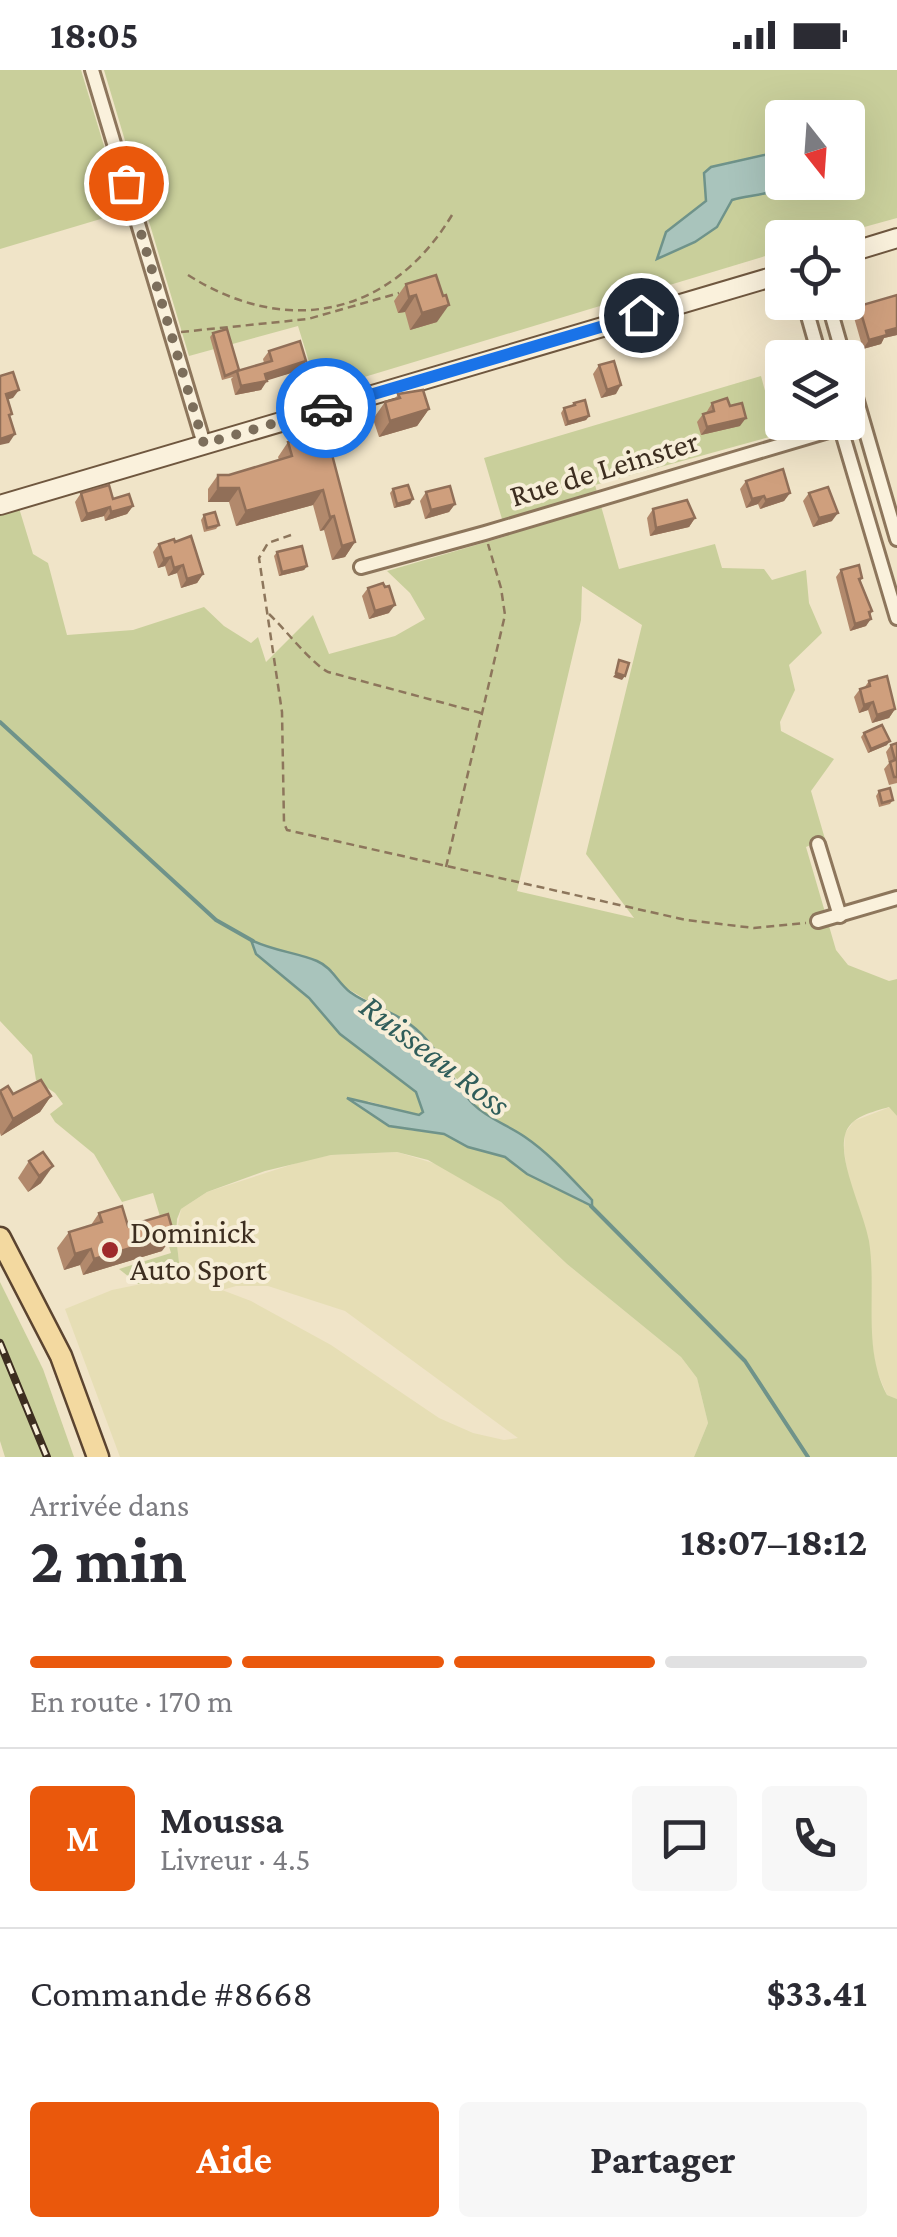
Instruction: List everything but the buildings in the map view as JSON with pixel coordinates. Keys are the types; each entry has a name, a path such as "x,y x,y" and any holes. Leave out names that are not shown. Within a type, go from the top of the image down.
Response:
{"main road":[{"path":"865,248 897,238"},
{"path":"0,505 765,279"},
{"path":"0,1238 61,1356 98,1457"}],"street":[{"path":"92,70 204,444"},
{"path":"865,431 897,538"},
{"name":"Rue de Leinster","path":"361,566 484,534 791,440"},
{"path":"844,440 897,618"},
{"path":"818,844 840,916"},
{"path":"818,921 897,898"}],"path":[{"path":"188,275 236,301 260,308 286,311 336,306 383,288 404,274 431,246 452,215"},
{"path":"170,333 308,319 407,291"},
{"path":"446,867 506,615 484,534"},
{"path":"291,535 268,543 259,558 282,712 287,830 723,926 782,927 818,921"},
{"path":"268,613 315,665 328,672 482,713"}],"shaded area":[{"path":"890,1107 897,1116 897,1399 887,1395 876,1369 844,1150 845,1133 854,1121"},
{"path":"397,1152 446,1167 501,1202 567,1264 681,1357 697,1378 708,1423 694,1457 120,1457 65,1309 112,1290 175,1277 180,1271 176,1236 181,1209 207,1192 331,1155","holes":["268,1286 345,1311 518,1438 504,1440 473,1433 439,1418 331,1345 251,1301 222,1290"]}],"green space":[{"path":"0,70 81,70 124,212 0,249"},
{"path":"104,70 897,70 897,218 865,227 865,220 765,220 765,256 318,391 298,326 189,356"},
{"path":"761,376 765,391 765,438 595,485 619,569 715,544 722,568 764,569 772,580 806,570 809,603 822,633 789,665 795,690 780,722 781,731 834,759 811,791 825,839 806,847 836,950 848,965 889,981 897,979 897,1116 889,1107 857,1119 845,1135 844,1146 848,1173 869,1241 875,1358 887,1395 897,1399 897,1457 694,1457 708,1423 697,1378 681,1357 567,1264 501,1202 428,1160 397,1152 331,1155 265,1171 207,1192 181,1209 177,1219 180,1271 175,1277 138,1284 119,1269 171,1253 153,1193 122,1202 94,1154 55,1122 50,1114 63,1104 36,1080 32,1055 0,1021 0,514 19,508 33,554 48,563 67,635 133,630 204,607 251,643 258,637 266,662 313,615 329,654 395,636 425,619 410,593 387,571 507,536 484,458","holes":["582,586 642,625 586,854 634,918 517,891 581,620","252,941 273,951 317,961 333,971 343,986 385,1011 457,1079 472,1103 494,1121 523,1135 592,1200 583,1203 517,1168 505,1157 468,1147 444,1134 409,1130 367,1101 419,1115 423,1112 416,1092 256,954"]},
{"path":"0,1282 43,1369 74,1457 5,1457 0,1441"}],"water":[{"path":"765,155 765,193 732,200 717,227 657,259 666,232 706,201 704,173 711,167"},
{"path":"251,940 317,961 350,992 411,1025 429,1043 473,1104 543,1151 592,1200 592,1206 527,1174 505,1157 468,1147 444,1134 389,1126 347,1098 419,1115 423,1112 416,1092 340,1034 309,998 256,954"}],"waterway":[{"name":"Ruisseau Ross","path":"0,722 216,920 253,941"},
{"name":"Ruisseau Ross","path":"591,1206 745,1361 808,1457"}],"railway":[{"path":"0,1343 47,1457"}],"way so far":[{"path":"126,183 204,444 326,408"}],"place":[{"name":"Dominick Auto Sport","path":"110,1250"}],"route":[{"path":"326,408 641,315"}]}
